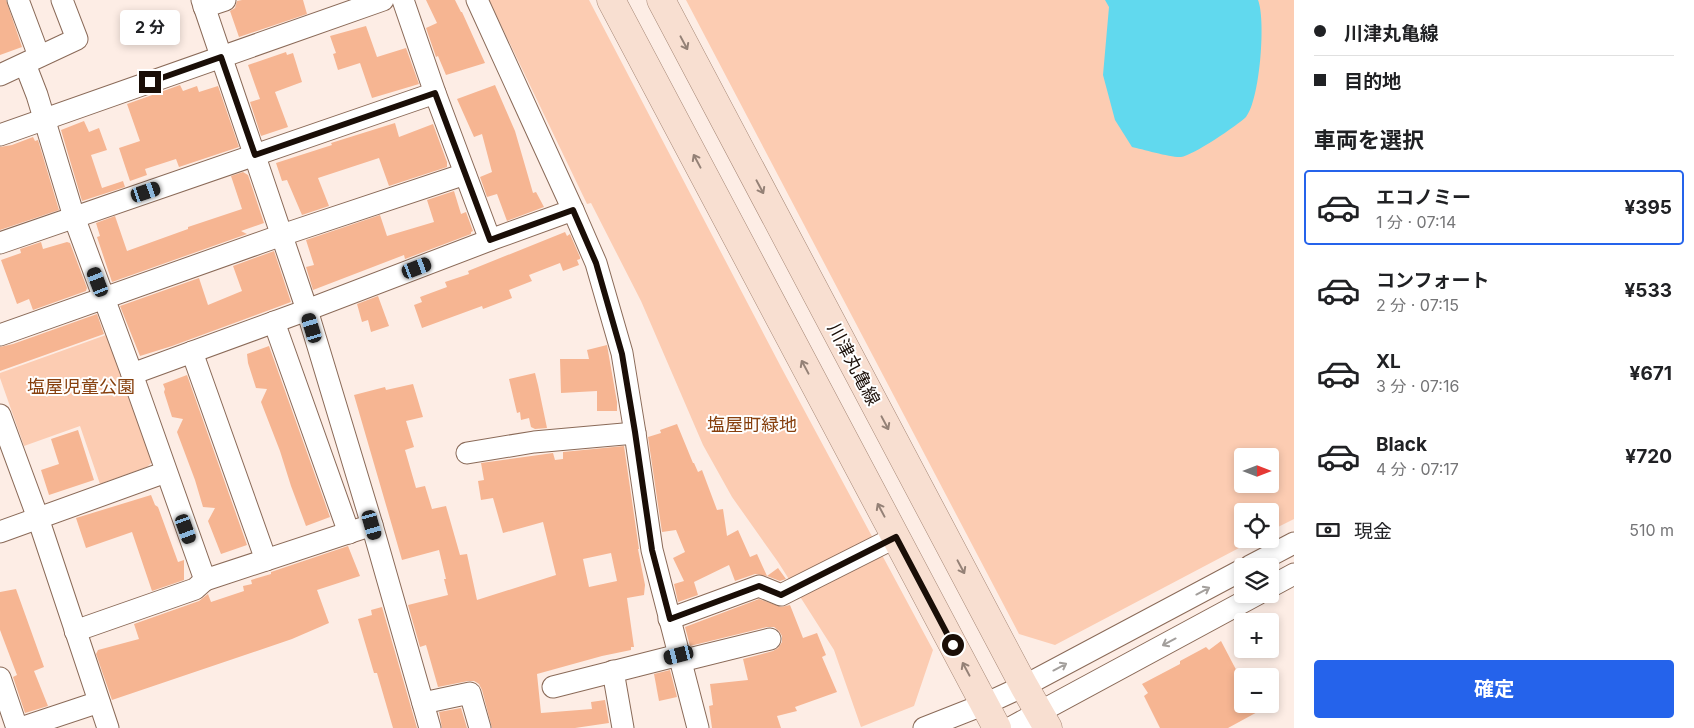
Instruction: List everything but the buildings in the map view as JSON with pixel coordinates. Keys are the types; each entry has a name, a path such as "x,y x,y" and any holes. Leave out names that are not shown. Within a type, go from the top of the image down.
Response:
{"main road":[{"path":"611,0 996,728"},
{"name":"川津丸亀線","path":"661,0 1024,686 1044,720"}],"street":[{"path":"18,0 44,119 74,217 105,298 205,580"},
{"path":"0,74 77,39 62,0"},
{"path":"225,0 203,4 307,310 372,525 430,728"},
{"path":"0,135 384,0"},
{"path":"403,0 435,93 490,240"},
{"path":"477,0 596,263 622,354 652,550 698,728"},
{"path":"0,243 435,93"},
{"path":"0,335 282,235 465,174"},
{"path":"132,374 573,210"},
{"path":"274,322 349,533"},
{"path":"192,352 266,560"},
{"path":"0,415 38,518 108,728"},
{"path":"467,453 534,442 635,432"},
{"path":"0,532 166,472"},
{"path":"75,631 196,589 205,580 372,525"},
{"path":"670,619 759,586 781,595 896,537"},
{"path":"1265,558 1294,543"},
{"path":"924,728 1024,686 1234,574"},
{"path":"1279,582 1294,574"},
{"path":"1010,728 1044,720 1243,603"},
{"path":"553,687 613,671 770,639"},
{"path":"613,671 623,728"},
{"path":"0,678 19,728 99,702"},
{"path":"423,703 470,693 480,728"}],"green space":[{"name":"塩屋町緑地","path":"489,0 589,0 781,367 933,650 914,706 861,727 834,650 778,562 732,497 703,445 641,301 591,203 587,204"},
{"path":"686,0 1294,0 1294,519 1279,526 1279,503 1234,503 1234,548 1239,548 1055,645 1019,634"},
{"name":"塩屋児童公園","path":"106,335 152,462 147,467 100,484 80,426 24,446 0,378 0,373"}],"water":[{"path":"1105,0 1258,0 1261,24 1260,60 1255,94 1246,117 1204,146 1181,157 1132,147 1115,120 1103,75 1109,7"}],"route":[{"path":"150,82 221,57 255,155 435,93 490,240 573,210 596,263 622,354 652,550 670,619 759,586 781,595 896,537 953,645"}]}
